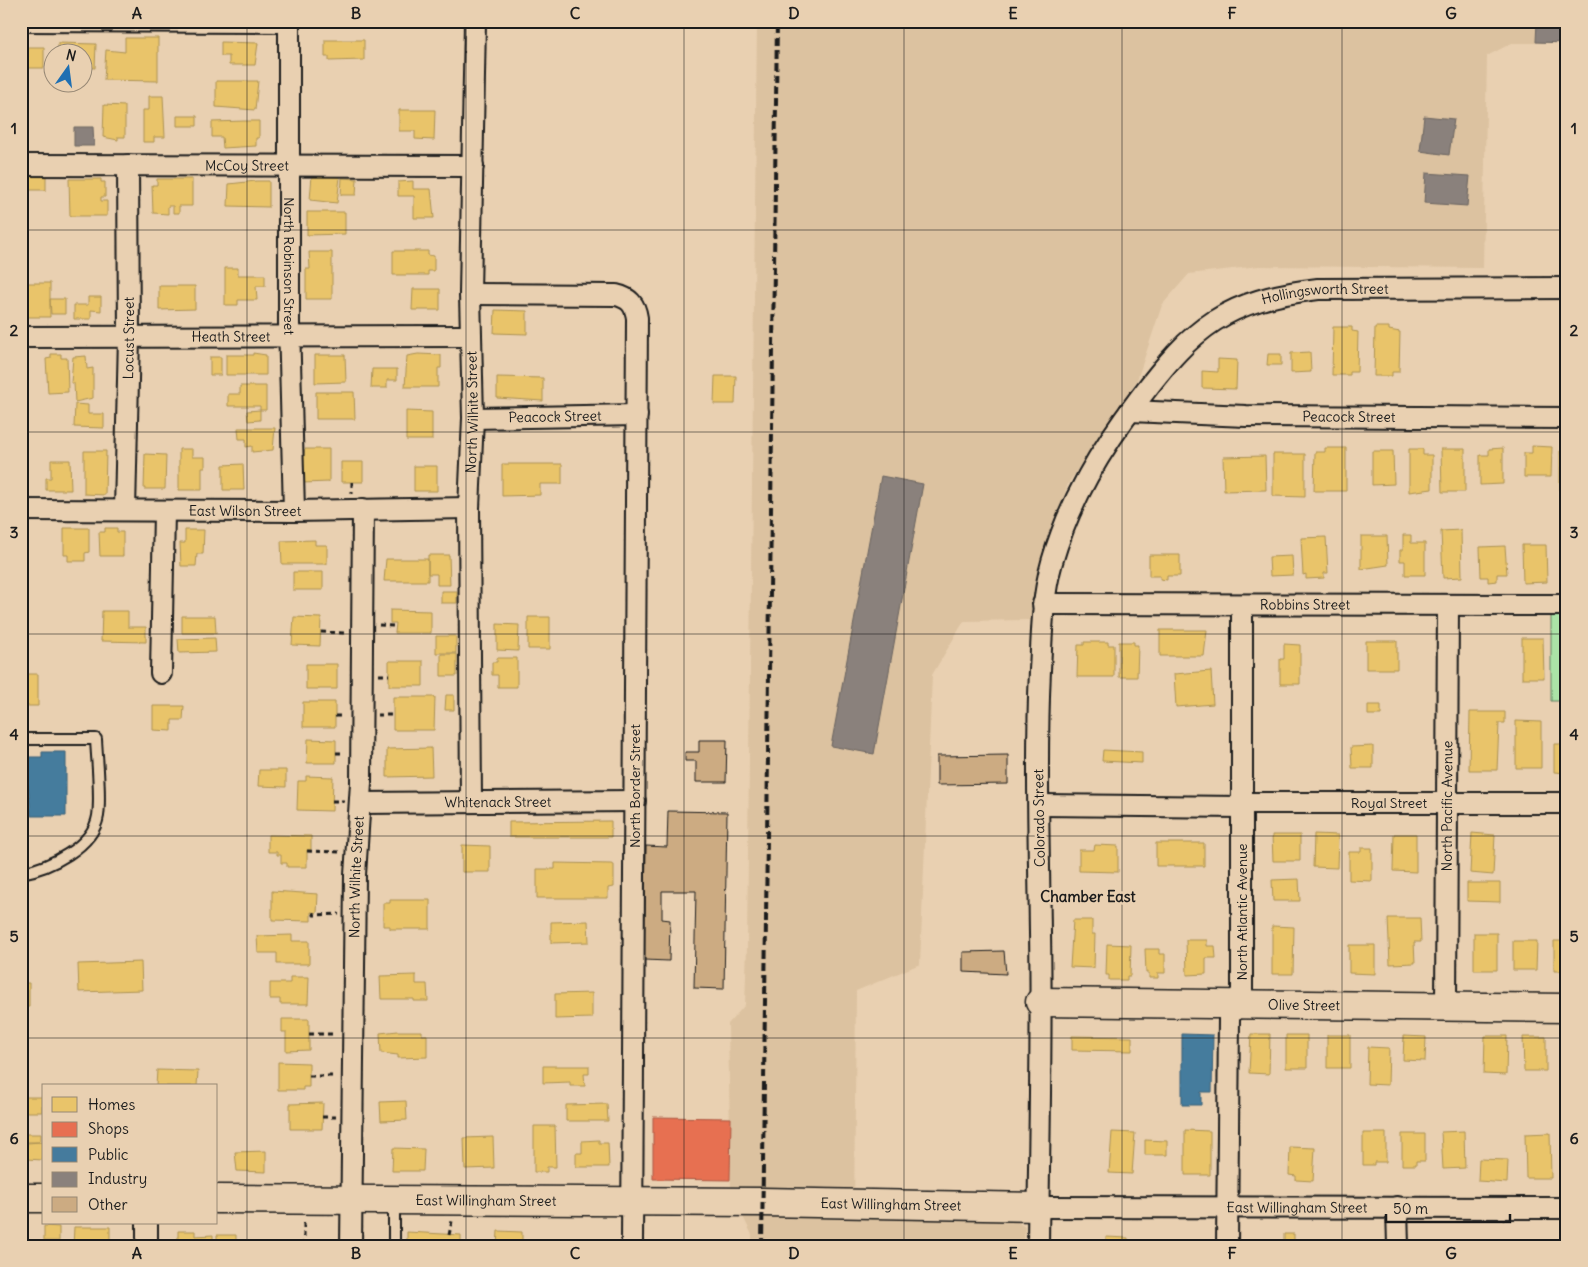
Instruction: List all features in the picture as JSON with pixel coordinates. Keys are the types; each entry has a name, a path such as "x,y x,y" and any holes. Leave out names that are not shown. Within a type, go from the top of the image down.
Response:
{"street":[{"name":"North Wilhite Street","path":"471,802 469,508 473,418 470,294 475,21"},
{"path":"21,22 289,22"},
{"name":"North Robinson Street","path":"289,22 290,336 294,512"},
{"name":"Locust Street","path":"125,510 129,336 128,164"},
{"name":"McCoy Street","path":"21,165 473,166"},
{"name":"Hollingsworth Street","path":"1130,411 1166,363 1208,324 1252,301 1282,293 1318,289 1567,288"},
{"name":"North Border Street","path":"470,294 616,295 631,302 636,309 632,1246"},
{"name":"Heath Street","path":"21,337 471,336"},
{"name":"Peacock Street","path":"1130,411 1246,416 1567,418"},
{"name":"Colorado Street","path":"1038,1246 1040,1002 1038,704 1044,604 1052,563 1080,486 1104,447 1130,411"},
{"name":"Peacock Street","path":"473,418 637,415"},
{"name":"East Wilson Street","path":"21,510 294,512 469,508"},
{"name":"North Wilhite Street","path":"351,1246 354,914 369,629 363,509"},
{"path":"161,673 164,511"},
{"name":"Robbins Street","path":"1044,604 1242,606 1567,605"},
{"name":"North Atlantic Avenue","path":"1227,1246 1229,1018 1242,991 1242,606"},
{"name":"North Pacific Avenue","path":"1446,1007 1448,606"},
{"name":"Whitenack Street","path":"360,803 635,801"},
{"name":"Royal Street","path":"1039,805 1567,803"},
{"name":"Olive Street","path":"1040,1002 1567,1008"},
{"path":"21,1198 42,1198"},
{"name":"East Willingham Street","path":"218,1199 633,1201 1039,1207 1567,1208"},
{"path":"1397,1207 1398,1246"},
{"path":"146,1246 147,1224"}],"lane":[{"path":"21,739 96,739 98,815 87,835 70,853 44,867 21,872"},
{"path":"394,1200 394,1246"}],"path":[{"path":"321,632 393,626 393,623"},
{"path":"376,715 392,715"},
{"path":"335,716 346,716"},
{"path":"336,753 346,753"},
{"path":"21,789 28,788"},
{"path":"307,851 357,852"},
{"path":"314,912 314,915 354,914"},
{"path":"309,1034 333,1034"},
{"path":"309,1076 353,1076"}],"shaded area":[{"path":"757,21 1567,21 1567,43 1512,43 1487,56 1483,268 1259,266 1189,274 1162,305 1137,380 1068,484 1039,565 1031,620 964,621 932,675 920,964 856,991 854,1219 1014,1220 1025,1227 1024,1246 752,1246 752,1235 731,1192 728,1024 745,1005 747,946"}],"green space":[{"path":"1551,614 1567,615 1567,701 1551,701"}],"building: Homes":[{"path":"125,38 158,38 158,81 104,80 106,50 125,52"},
{"path":"325,40 364,40 364,60 329,61 329,57 325,57"},
{"path":"221,42 258,43 255,65 229,65 229,56 221,56"},
{"path":"92,44 96,44 95,68 92,68"},
{"path":"28,47 42,47 42,68 27,68"},
{"path":"216,81 258,81 255,110 216,107"},
{"path":"149,96 163,96 165,137 154,137 154,142 143,142 143,110 149,110"},
{"path":"104,105 125,106 125,137 118,137 118,140 103,137"},
{"path":"399,110 435,110 434,140 415,139 415,131 399,131"},
{"path":"177,116 197,116 197,126 177,126"},
{"path":"259,121 259,138 256,138 256,146 223,148 222,137 212,137 212,122"},
{"path":"27,174 46,174 46,190 28,190"},
{"path":"312,175 340,177 337,203 310,200"},
{"path":"21,176 26,176 27,205 21,205"},
{"path":"342,178 357,179 356,195 341,195"},
{"path":"69,179 101,179 101,182 105,182 105,197 101,197 101,201 107,201 107,216 70,216"},
{"path":"157,179 192,179 192,206 179,206 179,213 173,213 173,206 168,206 168,214 153,213 152,185 157,185"},
{"path":"269,181 269,207 228,206 229,184"},
{"path":"413,181 413,189 431,189 434,218 414,218 414,196 398,196 398,182"},
{"path":"307,212 345,212 345,234 307,235"},
{"path":"393,251 428,251 428,255 434,256 434,271 428,271 428,275 393,275"},
{"path":"309,252 332,252 332,299 306,299 306,269 310,269"},
{"path":"225,268 238,268 238,275 265,275 265,286 256,286 257,300 238,300 238,305 225,305"},
{"path":"27,283 50,283 50,317 27,317"},
{"path":"159,286 195,286 195,309 159,310"},
{"path":"413,289 440,289 440,310 412,310"},
{"path":"88,297 101,297 101,311 91,310 91,319 74,319 74,305 88,305"},
{"path":"50,299 65,299 65,314 51,314"},
{"path":"495,310 527,311 527,334 494,333"},
{"path":"1566,323 1567,373 1564,373"},
{"path":"1333,327 1352,327 1352,331 1358,332 1357,372 1350,372 1350,375 1332,375"},
{"path":"1375,327 1389,327 1389,330 1400,332 1399,372 1392,372 1392,376 1374,376"},
{"path":"1310,352 1311,372 1291,373 1291,353"},
{"path":"253,353 266,355 266,375 226,375 226,355 253,355"},
{"path":"51,354 61,354 61,358 67,358 68,392 48,393 46,359 51,358"},
{"path":"418,354 441,355 441,368 438,368 438,387 405,387 407,356"},
{"path":"1268,354 1281,354 1281,365 1267,365"},
{"path":"315,355 345,355 346,382 315,383"},
{"path":"86,356 87,369 93,368 93,398 75,402 74,383 71,383 73,357"},
{"path":"210,357 221,357 221,375 210,375"},
{"path":"1218,359 1237,360 1236,389 1202,388 1202,371 1218,372"},
{"path":"372,369 397,369 397,380 387,380 387,388 371,388"},
{"path":"715,376 736,376 735,404 714,404"},
{"path":"497,377 543,378 543,401 497,398"},
{"path":"240,386 266,386 266,410 260,410 260,406 228,406 228,394 240,394"},
{"path":"316,392 354,392 355,419 316,419"},
{"path":"75,404 88,405 88,414 104,414 104,428 74,427"},
{"path":"260,410 260,420 248,421 247,411"},
{"path":"406,411 432,412 432,440 406,440"},
{"path":"238,428 275,428 273,450 252,452 252,446 246,447 246,439 239,439"},
{"path":"1532,446 1552,447 1551,477 1524,477 1524,453 1532,453"},
{"path":"1325,448 1346,448 1346,491 1314,491 1315,452 1325,452"},
{"path":"1503,448 1503,484 1480,485 1480,455 1489,455 1489,449"},
{"path":"179,449 192,449 192,457 205,457 205,468 202,468 202,490 179,490"},
{"path":"305,449 329,449 329,482 303,483 302,461"},
{"path":"1409,449 1423,449 1423,455 1432,455 1432,489 1409,492"},
{"path":"1441,449 1465,449 1465,492 1442,492"},
{"path":"84,451 106,451 105,495 84,494"},
{"path":"1372,451 1393,451 1394,484 1372,485"},
{"path":"1560,451 1567,451 1567,496 1560,496"},
{"path":"145,454 166,455 165,489 144,489"},
{"path":"1273,454 1305,454 1305,497 1273,496"},
{"path":"1265,456 1266,490 1224,491 1223,457"},
{"path":"51,460 70,460 71,490 46,490 46,478 51,478"},
{"path":"341,462 363,462 363,482 341,482"},
{"path":"243,464 244,490 223,490 223,465"},
{"path":"502,464 562,464 562,484 540,484 540,495 502,496"},
{"path":"414,466 437,466 437,491 414,491"},
{"path":"21,524 24,530 24,544 21,544"},
{"path":"64,528 89,528 89,552 85,553 85,561 68,561 68,555 64,555"},
{"path":"105,528 117,528 117,532 123,532 123,556 100,556 99,532 105,532"},
{"path":"185,530 204,530 203,554 197,554 196,566 181,566 180,543 185,543"},
{"path":"1461,530 1462,577 1443,578 1441,531"},
{"path":"1403,535 1411,535 1411,543 1425,543 1425,575 1405,575 1405,561 1400,561 1400,550 1403,550"},
{"path":"1361,536 1387,536 1388,565 1361,569"},
{"path":"1326,537 1328,573 1324,573 1324,578 1306,579 1306,574 1303,575 1301,538"},
{"path":"315,540 315,545 327,545 327,564 282,564 281,541"},
{"path":"1522,545 1546,545 1547,582 1523,583"},
{"path":"1505,546 1507,574 1497,574 1497,581 1488,582 1488,577 1481,577 1480,547"},
{"path":"428,555 449,555 450,585 437,585 437,574 428,574"},
{"path":"1149,555 1180,555 1180,576 1167,576 1167,580 1160,579 1160,576 1149,576"},
{"path":"1292,556 1293,575 1270,576 1269,557"},
{"path":"386,559 428,559 428,581 384,581"},
{"path":"293,572 323,572 323,590 293,590"},
{"path":"441,591 457,591 457,603 441,603"},
{"path":"390,610 431,611 431,633 395,633 396,623 390,623"},
{"path":"102,611 128,611 128,627 146,627 146,642 101,641"},
{"path":"182,616 215,616 216,633 182,633"},
{"path":"294,617 321,618 320,646 292,645"},
{"path":"528,617 550,617 550,649 528,649"},
{"path":"21,623 24,623 25,641 21,641"},
{"path":"497,624 519,625 518,651 497,650"},
{"path":"1160,630 1207,630 1204,656 1160,656"},
{"path":"436,636 456,636 456,653 436,653"},
{"path":"215,638 216,652 179,653 178,639"},
{"path":"1522,638 1543,638 1544,678 1522,678"},
{"path":"1366,641 1397,641 1397,669 1366,669"},
{"path":"1084,642 1108,642 1108,645 1114,645 1114,677 1077,677 1078,645 1084,645"},
{"path":"1119,642 1134,642 1134,645 1138,645 1137,677 1119,677"},
{"path":"1284,644 1300,645 1300,684 1280,684 1280,659 1284,659"},
{"path":"441,654 457,654 457,676 441,676"},
{"path":"497,658 517,658 517,687 498,687 498,675 492,675 492,662 497,662"},
{"path":"389,661 423,661 423,686 389,686"},
{"path":"306,664 337,664 337,689 306,689"},
{"path":"1211,671 1213,704 1176,707 1174,674"},
{"path":"21,674 38,674 38,706 21,706"},
{"path":"446,695 454,695 454,710 445,710"},
{"path":"393,697 435,697 434,730 393,730"},
{"path":"303,702 335,702 335,727 303,727"},
{"path":"1368,705 1381,705 1381,715 1368,715"},
{"path":"153,706 184,706 183,720 172,720 172,731 153,730"},
{"path":"1470,712 1505,712 1505,723 1499,723 1497,770 1469,770"},
{"path":"1516,721 1541,722 1541,768 1516,768"},
{"path":"308,739 336,740 336,763 307,763"},
{"path":"1554,744 1567,744 1567,773 1554,772"},
{"path":"1373,746 1373,768 1352,768 1351,747"},
{"path":"431,748 432,776 387,777 387,749"},
{"path":"1103,750 1142,752 1142,763 1102,761"},
{"path":"259,770 286,770 286,787 258,786"},
{"path":"306,776 333,777 332,811 297,810 298,781 306,781"},
{"path":"611,821 611,837 509,837 509,822"},
{"path":"1472,833 1495,835 1493,875 1470,873"},
{"path":"1314,834 1338,835 1337,868 1313,867"},
{"path":"1394,834 1416,834 1416,872 1393,871"},
{"path":"268,835 311,836 311,850 307,850 307,867 287,867 287,863 281,863 281,855 277,855 277,852 268,852"},
{"path":"1272,835 1300,835 1300,861 1273,861"},
{"path":"1156,843 1204,843 1204,866 1156,866"},
{"path":"462,845 490,846 490,872 462,872"},
{"path":"1095,845 1118,846 1118,872 1079,871 1079,850 1094,850"},
{"path":"1361,848 1372,848 1372,881 1349,880 1349,852 1361,852"},
{"path":"555,863 614,865 614,887 608,888 608,898 537,898 537,869 555,869"},
{"path":"1299,879 1300,901 1273,901 1272,880"},
{"path":"1467,883 1500,883 1500,902 1467,901"},
{"path":"272,891 318,894 317,913 311,912 311,921 272,920"},
{"path":"21,892 27,893 27,907 24,907 26,927 21,927"},
{"path":"390,900 430,900 430,929 390,929 390,926 383,926 383,903 390,903"},
{"path":"1388,918 1420,918 1421,942 1414,942 1415,963 1390,964"},
{"path":"1073,920 1092,920 1092,934 1095,934 1094,968 1070,967"},
{"path":"588,921 589,942 551,943 551,922"},
{"path":"1272,926 1294,927 1293,974 1272,974"},
{"path":"1474,933 1497,933 1497,970 1474,970"},
{"path":"292,935 292,941 309,941 309,964 277,964 277,953 258,953 257,936"},
{"path":"1186,940 1207,940 1207,946 1215,946 1216,958 1206,958 1206,974 1187,975"},
{"path":"1513,941 1537,941 1536,970 1513,970"},
{"path":"1554,941 1567,941 1567,971 1554,971"},
{"path":"1107,944 1131,945 1130,976 1127,976 1127,980 1109,980 1109,975 1106,975"},
{"path":"1349,945 1375,945 1375,974 1349,973"},
{"path":"1145,949 1159,949 1159,954 1165,954 1165,973 1158,973 1158,978 1149,978 1149,973 1146,973"},
{"path":"141,962 142,990 79,992 78,964"},
{"path":"416,975 416,984 427,984 428,1001 381,999 380,976"},
{"path":"290,977 309,977 308,1004 280,1004 280,999 270,999 270,983 290,983"},
{"path":"21,983 29,983 29,1007 21,1007"},
{"path":"592,993 592,1018 555,1019 555,994"},
{"path":"282,1019 309,1019 309,1050 286,1051 286,1032 282,1032"},
{"path":"422,1031 422,1035 427,1035 427,1057 398,1058 398,1055 381,1053 380,1033"},
{"path":"1251,1034 1270,1034 1269,1074 1249,1073"},
{"path":"1286,1035 1307,1035 1307,1068 1286,1068"},
{"path":"1327,1035 1350,1035 1350,1068 1327,1068"},
{"path":"1072,1036 1132,1037 1132,1051 1072,1050"},
{"path":"1404,1036 1426,1037 1425,1061 1403,1060"},
{"path":"1485,1036 1507,1036 1506,1075 1484,1074"},
{"path":"1523,1037 1546,1037 1546,1071 1524,1071"},
{"path":"1368,1047 1389,1048 1388,1085 1367,1084"},
{"path":"21,1059 24,1059 23,1090 21,1090"},
{"path":"278,1062 309,1063 309,1087 303,1087 303,1090 278,1090"},
{"path":"543,1066 589,1066 589,1074 584,1074 585,1086 570,1086 570,1082 543,1083"},
{"path":"157,1070 198,1071 197,1084 156,1084"},
{"path":"21,1097 42,1097 42,1112 21,1112"},
{"path":"406,1101 407,1120 381,1121 380,1102"},
{"path":"323,1103 322,1129 290,1129 290,1104"},
{"path":"607,1104 608,1121 566,1121 566,1105"},
{"path":"534,1126 555,1126 556,1167 547,1167 547,1172 534,1172"},
{"path":"1185,1130 1210,1131 1210,1175 1185,1175"},
{"path":"1464,1131 1465,1168 1443,1169 1441,1132"},
{"path":"1112,1132 1135,1133 1132,1174 1109,1173"},
{"path":"1363,1133 1386,1133 1386,1162 1374,1162 1374,1165 1363,1165"},
{"path":"1550,1133 1551,1178 1526,1178 1525,1134"},
{"path":"25,1134 41,1134 41,1142 25,1142"},
{"path":"1402,1134 1425,1134 1425,1161 1416,1161 1416,1165 1402,1165"},
{"path":"493,1137 494,1168 465,1169 464,1138"},
{"path":"599,1140 599,1143 608,1143 609,1167 576,1167 576,1153 582,1153 582,1141"},
{"path":"1145,1140 1167,1141 1167,1155 1145,1155"},
{"path":"42,1142 42,1160 26,1159 27,1143"},
{"path":"1290,1147 1315,1148 1313,1181 1296,1180 1296,1176 1289,1175"},
{"path":"393,1148 424,1149 423,1171 392,1171"},
{"path":"266,1151 266,1172 237,1171 235,1152"},
{"path":"1479,1159 1508,1160 1507,1183 1478,1181"},
{"path":"44,1226 59,1227 59,1241 44,1241"},
{"path":"74,1227 110,1227 110,1246 73,1246"},
{"path":"21,1229 27,1229 26,1246 21,1246"},
{"path":"178,1231 195,1231 195,1236 213,1235 213,1242 217,1242 217,1235 236,1235 236,1246 178,1246"},
{"path":"498,1231 522,1232 522,1246 497,1246"},
{"path":"407,1232 461,1235 461,1246 407,1246"},
{"path":"1284,1234 1294,1234 1294,1245 1319,1246 1284,1246"},
{"path":"1106,1237 1128,1238 1128,1246 1106,1246"},
{"path":"1068,1240 1090,1240 1090,1246 1068,1246"},
{"path":"1192,1241 1215,1242 1215,1246 1192,1246"}],"building: Shops":[{"path":"653,1117 731,1118 730,1180 653,1179"}],"building: Public":[{"path":"42,752 66,752 66,816 31,816 28,784 21,784 21,757 42,757"},
{"path":"1182,1034 1213,1035 1212,1092 1201,1092 1201,1105 1182,1105"}],"building: Industry":[{"path":"1537,21 1567,21 1567,43 1536,42"},
{"path":"1424,116 1454,119 1449,155 1420,151"},
{"path":"74,127 93,127 94,146 74,146"},
{"path":"1426,173 1470,176 1467,206 1424,203"},
{"path":"881,476 923,484 874,754 831,746"}],"building: Other":[{"path":"699,740 727,740 726,782 696,782 696,761 685,761 685,752 699,752"},
{"path":"1008,755 1008,784 937,785 937,756"},
{"path":"668,811 727,812 724,989 694,988 696,891 662,891 662,919 670,920 669,961 644,960 646,846 667,847"},
{"path":"1004,951 1006,974 963,972 963,952"}],"railway":[{"path":"762,1246 777,21"}],"district":[{"name":"Chamber East","path":"1088,897"}]}
